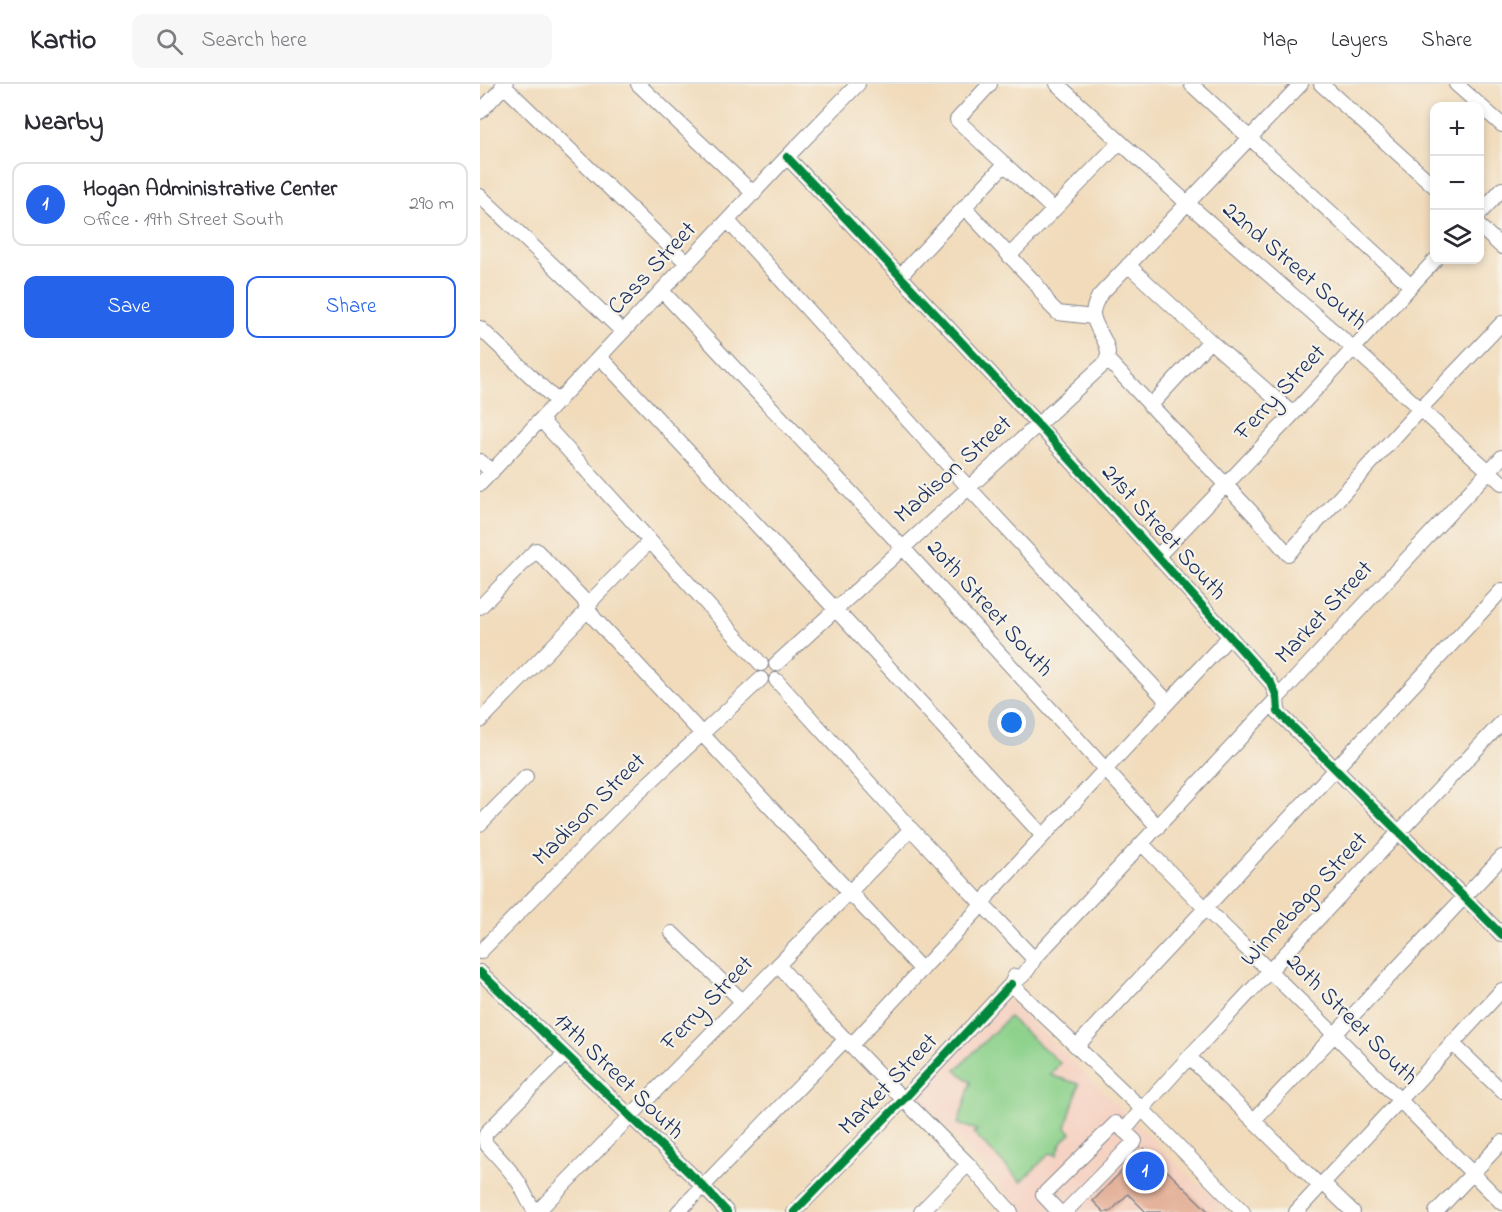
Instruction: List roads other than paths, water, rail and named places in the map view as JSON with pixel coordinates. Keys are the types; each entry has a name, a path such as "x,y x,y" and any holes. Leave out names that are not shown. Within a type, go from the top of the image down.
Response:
{"street":[{"path":"638,84 754,194"},
{"path":"990,84 957,120 1054,210"},
{"name":"22nd Street South","path":"1057,84 1187,203 1421,408 1502,483"},
{"path":"1191,84 1411,286"},
{"path":"1301,84 1099,296 1094,306 1093,317 1108,350 1107,359 1288,554 1502,323"},
{"path":"1320,84 1430,182"},
{"path":"1456,84 1502,125"},
{"path":"480,112 504,85 688,264"},
{"name":"Cass Street","path":"480,484 853,86"},
{"path":"1009,256 1120,142"},
{"name":"21st Street South","path":"787,157 901,275 1230,636 1271,683 1277,697 1278,712 1502,934"},
{"path":"901,275 1005,164"},
{"path":"1482,210 1502,189"},
{"path":"480,196 623,332"},
{"path":"965,208 1037,285 1058,313 1093,317"},
{"path":"728,221 968,487 1168,702"},
{"path":"1484,231 1502,247"},
{"name":"Ferry Street","path":"1158,556 1431,264"},
{"path":"1128,265 1293,414"},
{"name":"20th Street South","path":"662,291 903,548 1158,827"},
{"path":"480,327 558,402"},
{"path":"1150,406 1210,341"},
{"path":"600,357 1043,836"},
{"name":"Madison Street","path":"776,664 1107,359"},
{"path":"541,420 762,664"},
{"name":"Market Street","path":"794,1212 904,1099 1011,984 1025,964 1035,959 1502,457"},
{"path":"480,461 492,472"},
{"path":"480,721 582,616 594,598 650,541"},
{"path":"480,607 536,550 583,599 594,618 922,970"},
{"path":"1077,1046 1502,590"},
{"path":"678,1212 842,1043 856,1040 1230,636"},
{"path":"771,661 776,664 779,670 776,680 766,682 761,679 758,669 764,662 771,661"},
{"name":"Madison Street","path":"480,953 624,807 761,679"},
{"path":"776,680 911,829 1035,959"},
{"name":"Winnebago Street","path":"1124,1131 1269,970 1502,722"},
{"path":"480,824 526,777"},
{"name":"Ferry Street","path":"537,1212 911,829"},
{"name":"20th Street South","path":"1142,844 1502,1203"},
{"path":"1254,1120 1502,856"},
{"path":"672,933 742,1001"},
{"path":"480,953 483,964 480,971"},
{"path":"778,965 823,1016 968,1164 1011,1212"},
{"name":"17th Street South","path":"480,971 727,1212"},
{"path":"1011,984 1142,1109 1243,1212"},
{"path":"1296,1212 1502,990"},
{"path":"1452,1043 1502,1091"},
{"path":"537,1212 509,1169 484,1141 484,1136 565,1054"},
{"path":"1189,1057 1353,1212"},
{"path":"1059,1212 1043,1195 1116,1123 1135,1141 1065,1212"},
{"path":"1436,1212 1502,1142"},
{"path":"921,1212 968,1164"}],"place":[{"name":"Hogan Administrative Center","path":"1145,1171"}]}
